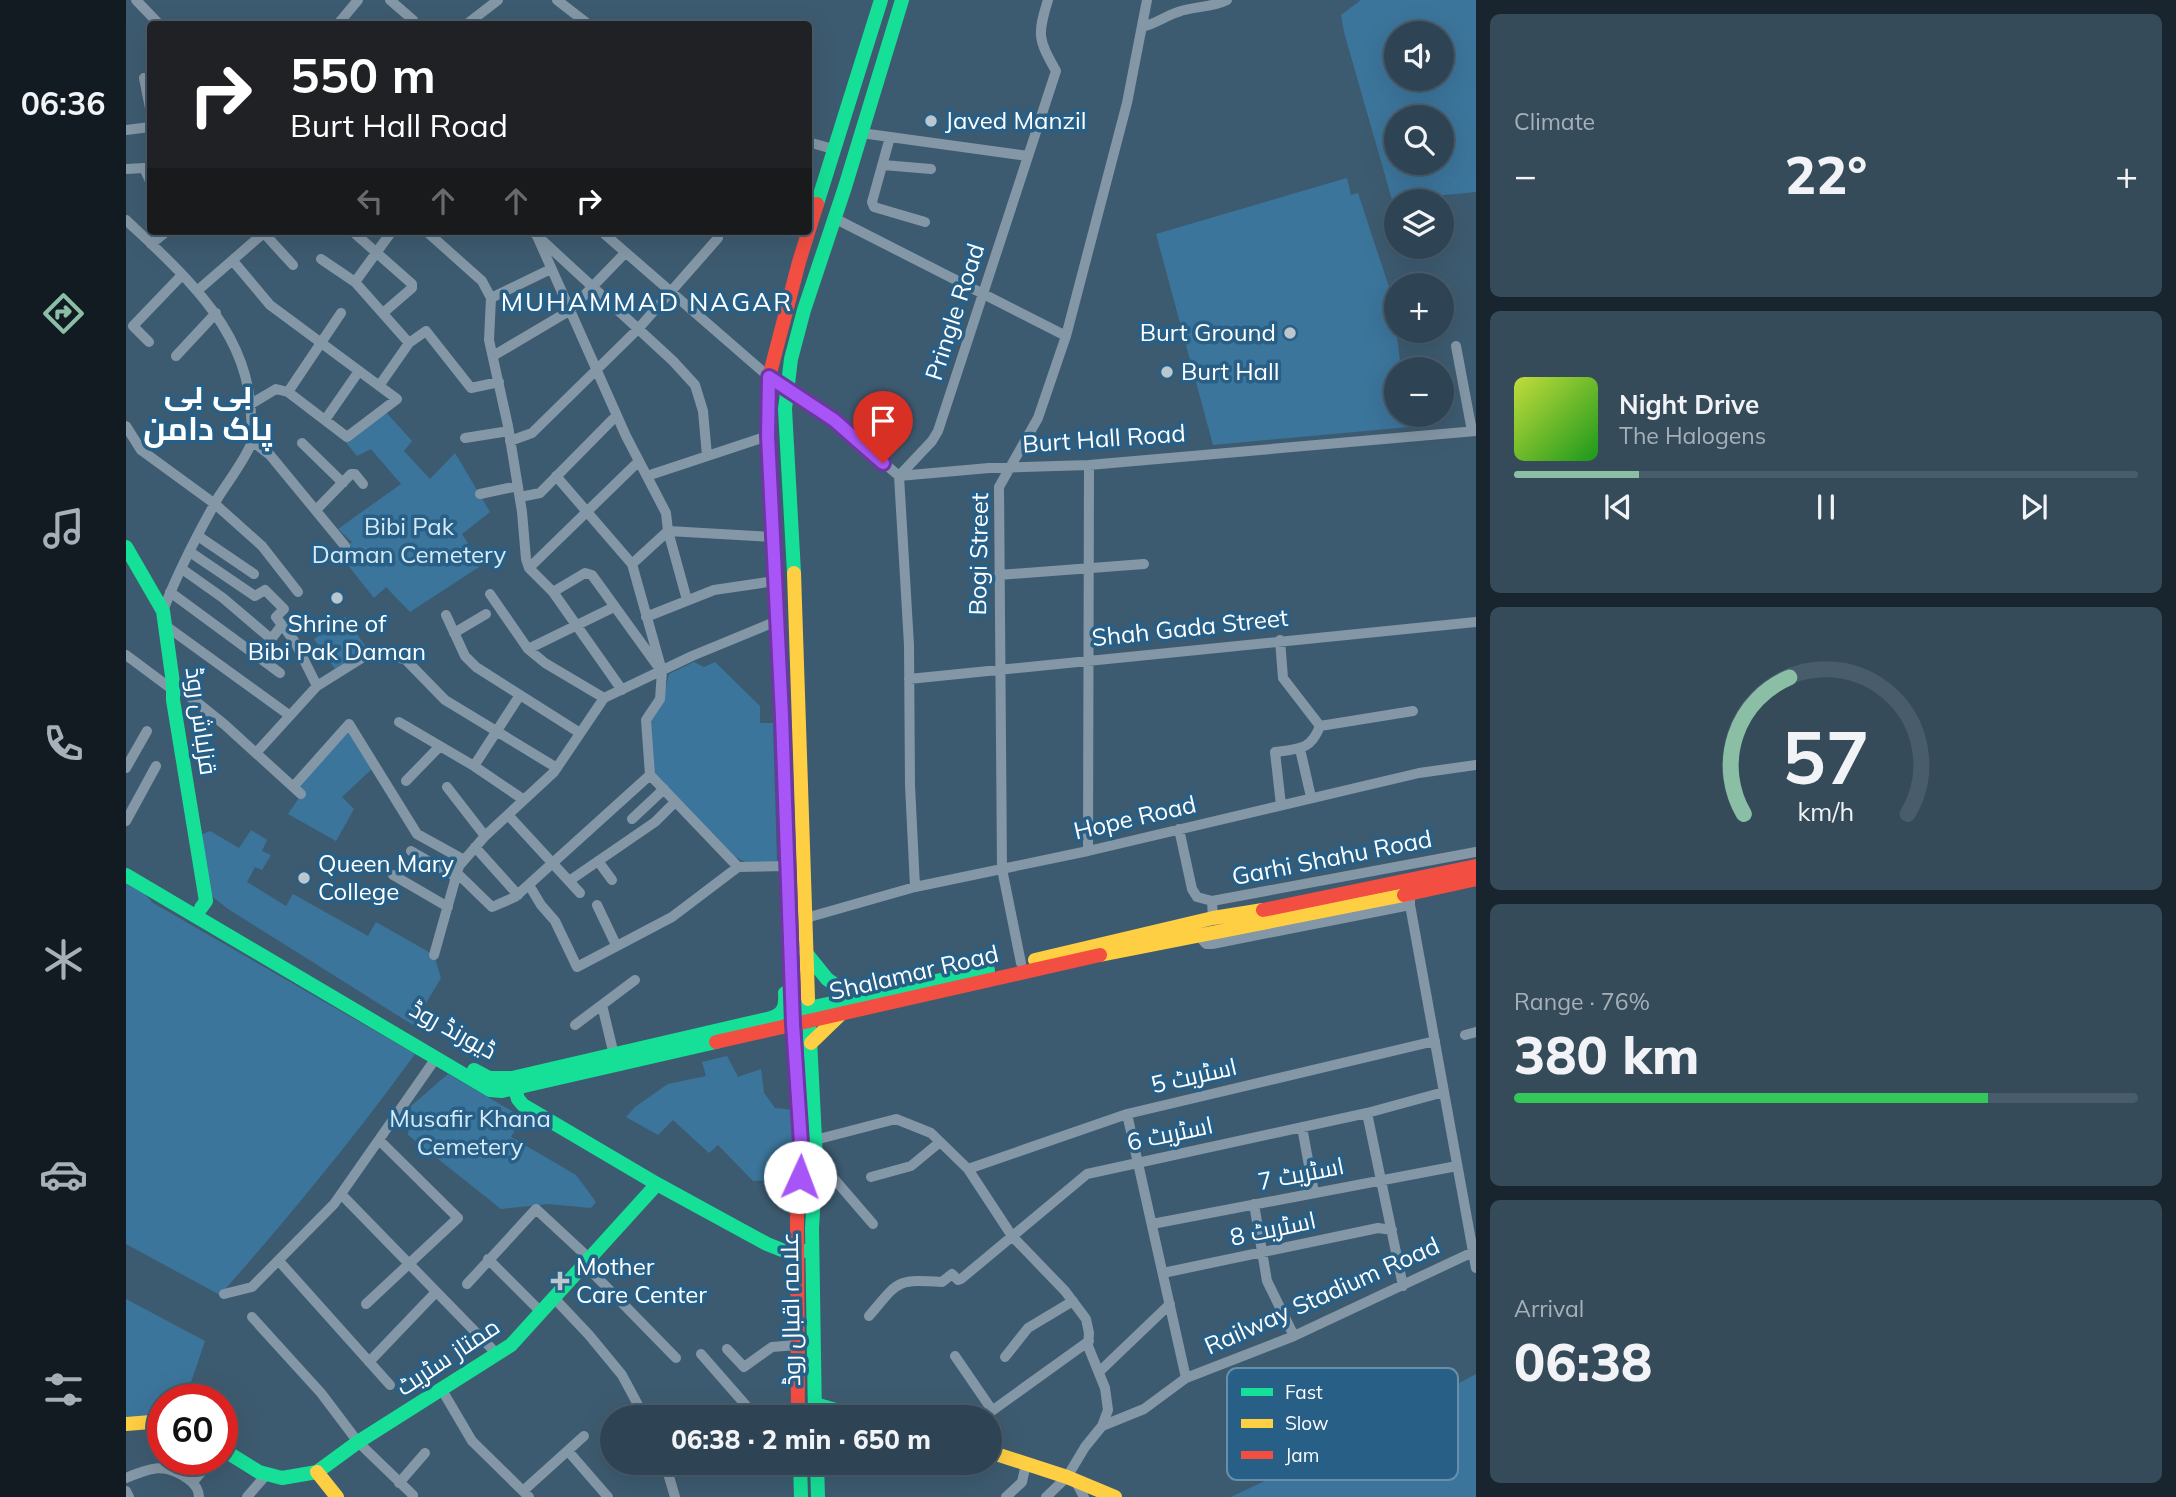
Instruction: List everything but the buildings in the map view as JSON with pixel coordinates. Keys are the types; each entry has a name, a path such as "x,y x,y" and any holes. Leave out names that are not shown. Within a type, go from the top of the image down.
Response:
{"main road":[{"name":"علامہ اقبال روڈ","path":"812,219 881,0"},
{"name":"علامہ اقبال روڈ","path":"798,1405 796,1345 817,1159 806,953 798,647 786,388 795,341 812,282 902,0"},
{"name":"علامہ اقبال روڈ","path":"807,235 769,377 768,436 793,1018 815,1405"},
{"name":"قزلباش روڈ","path":"126,547 163,611 206,901 201,908"},
{"path":"786,858 803,848"},
{"name":"ڈیورنڈ روڈ","path":"126,865 489,1078 513,1083 614,1055 781,1015 786,1004 784,975 791,964"},
{"path":"1265,916 1476,866"},
{"name":"ڈیورنڈ روڈ","path":"126,875 490,1090"},
{"path":"1265,916 1407,900 1476,879"},
{"name":"Shalamar Road","path":"490,1090 811,1014 854,998 1021,963 1213,918 1265,916"},
{"name":"Shalamar Road","path":"811,1014 842,1013 1197,934 1265,916"},
{"path":"806,953 827,979 854,998"},
{"path":"811,1043 842,1013"},
{"name":"ڈیورنڈ روڈ","path":"513,1083 523,1105 657,1184 766,1244 782,1250 805,1251"},
{"name":"ممتاز سٹریٹ","path":"238,1459 259,1472 282,1478 317,1472 511,1345 555,1300 657,1184"},
{"path":"126,1424 147,1422"},
{"path":"1002,1456 1071,1478 1115,1497"},
{"path":"317,1472 337,1497"},
{"path":"800,1475 801,1497"},
{"path":"817,1475 818,1497"}],"street":[{"path":"136,0 156,21"},
{"path":"340,21 358,0"},
{"path":"390,0 413,20"},
{"path":"471,21 498,0"},
{"path":"557,0 584,21"},
{"name":"Pringle Road","path":"899,476 938,431 1056,71 1041,43 1041,24 1048,0"},
{"name":"Bogi Street","path":"1021,963 1002,869 999,487 1038,418 1066,336 1127,103 1147,0"},
{"path":"1142,27 1153,25 1175,13 1218,5 1227,0"},
{"path":"144,78 147,93"},
{"path":"126,130 147,127"},
{"path":"861,133 1028,156"},
{"path":"890,137 872,202 874,206 925,222"},
{"path":"812,143 833,149"},
{"path":"883,165 931,169"},
{"path":"126,169 144,168 147,174"},
{"path":"834,218 1066,336"},
{"path":"126,220 197,291 228,330 241,361 251,404 252,441 198,536 163,611"},
{"path":"151,244 162,235"},
{"path":"197,291 261,235"},
{"path":"267,235 293,265"},
{"path":"357,235 412,284 411,288 383,313"},
{"path":"355,282 389,235"},
{"path":"430,235 482,281 491,298 489,340 510,436 529,568 553,592 622,690"},
{"path":"534,235 616,416 666,513 668,531 687,600"},
{"path":"535,235 695,385 703,411 707,456"},
{"path":"605,235 769,377 834,420 899,476 909,645 915,887"},
{"path":"465,438 532,433 672,293 715,235"},
{"path":"493,356 569,310 625,253"},
{"path":"321,260 355,282 409,343"},
{"path":"233,261 270,305 397,400 348,437 288,392 276,389 251,404"},
{"path":"491,298 551,269"},
{"path":"149,342 133,327 182,275"},
{"path":"176,356 216,313"},
{"path":"288,392 341,313"},
{"path":"379,386 409,343 426,331 471,388 499,382"},
{"path":"1456,346 1474,431"},
{"path":"325,420 359,371"},
{"path":"480,494 540,493 616,416"},
{"path":"126,426 141,450 215,504 262,546 298,592"},
{"name":"Burt Hall Road","path":"899,476 1009,467 1089,465 1474,431"},
{"path":"647,476 768,436"},
{"path":"252,441 270,455 345,546"},
{"path":"302,443 343,483"},
{"path":"529,568 639,461"},
{"path":"1088,851 1089,465"},
{"path":"316,510 353,473 363,484"},
{"path":"556,477 632,564 662,671 660,699 646,720 650,775 738,867"},
{"path":"632,564 668,531 773,537"},
{"path":"198,536 254,573"},
{"path":"190,552 255,596 265,590 284,610 276,617 295,642 317,686"},
{"path":"999,576 1144,564"},
{"path":"181,569 223,598 270,638 282,625"},
{"path":"553,592 588,573 662,671"},
{"path":"646,617 714,590 775,581"},
{"path":"170,592 280,673"},
{"path":"490,594 528,649 545,663 604,698"},
{"path":"528,649 614,607"},
{"path":"454,633 486,614"},
{"path":"446,615 465,656 476,667 580,733"},
{"path":"434,955 457,875 464,860 485,836 556,768 604,698 777,621"},
{"name":"Shah Gada Street","path":"909,679 1476,622"},
{"path":"166,626 289,715"},
{"path":"1280,640 1283,678 1320,726"},
{"path":"256,753 317,686 366,655 384,655 407,661 444,700 556,768"},
{"path":"127,657 173,687 256,753 301,794"},
{"path":"474,766 520,695"},
{"path":"1320,726 1413,711"},
{"path":"399,722 474,766 524,800"},
{"path":"293,787 349,724 417,834 464,860"},
{"path":"1281,805 1275,752 1300,749 1315,741 1320,726"},
{"path":"126,768 147,731"},
{"path":"406,780 440,746"},
{"path":"1300,749 1311,797"},
{"name":"Hope Road","path":"806,918 915,887 1088,851 1419,773 1476,765"},
{"path":"126,821 156,766"},
{"path":"411,851 457,875 492,907 518,895 650,775"},
{"path":"447,788 485,836"},
{"path":"632,818 664,789"},
{"path":"569,881 655,822 675,802"},
{"path":"508,816 580,893"},
{"path":"1179,829 1192,889 1197,897 1212,901"},
{"path":"475,847 518,895"},
{"name":"Garhi Shahu Road","path":"1213,918 1212,901 1476,852"},
{"path":"528,885 555,921 577,967 672,917 738,867 786,858"},
{"path":"598,861 612,880"},
{"name":"Railway Stadium Road","path":"1102,1426 1144,1409 1186,1378 1294,1336 1473,1251 1407,900 1405,866"},
{"path":"393,875 448,907"},
{"path":"1197,934 1200,940 1212,944 1407,900"},
{"path":"597,905 616,945"},
{"path":"575,1025 635,981"},
{"path":"603,1005 614,1055"},
{"path":"1465,1035 1476,1032"},
{"name":"اسٹریٹ 5","path":"968,1169 1127,1114 1435,1041"},
{"path":"224,1294 252,1287 341,1194 436,1058"},
{"name":"اسٹریٹ 6","path":"869,1316 898,1284 909,1280 942,1282 952,1274 958,1280 961,1279 1087,1174 1303,1127 1444,1092"},
{"path":"1367,1112 1403,1286"},
{"path":"1127,1114 1186,1378"},
{"path":"816,1140 896,1119 931,1133 968,1169 1012,1236 1073,1301 1086,1319 1088,1346 1105,1388 1108,1410 1102,1426 1085,1447 1071,1478 1046,1497"},
{"path":"1303,1127 1314,1193"},
{"path":"366,1304 458,1218 379,1140"},
{"path":"871,1177 911,1166 940,1142"},
{"path":"817,1159 873,1224"},
{"name":"اسٹریٹ 7","path":"1152,1224 1457,1166"},
{"path":"341,1194 496,1353"},
{"path":"1254,1204 1267,1281 1294,1336"},
{"path":"467,1284 534,1210 539,1209 676,1357"},
{"name":"اسٹریٹ 8","path":"1163,1273 1378,1228 1392,1230"},
{"path":"1473,1251 1476,1269"},
{"path":"488,1259 542,1313"},
{"path":"279,1261 390,1385"},
{"path":"369,1362 436,1292"},
{"path":"555,1300 622,1375 638,1405"},
{"path":"1005,1357 1028,1328 1073,1301"},
{"path":"1099,1372 1170,1304"},
{"path":"252,1317 321,1393 358,1443 412,1495"},
{"path":"999,1405 1089,1341"},
{"path":"727,1349 744,1367 772,1347 796,1345"},
{"path":"701,1354 746,1405"},
{"path":"955,1356 989,1405"},
{"path":"442,1390 472,1441 526,1495 584,1436"},
{"path":"568,1451 608,1497"},
{"path":"400,1483 425,1453"},
{"path":"1006,1497 1022,1482 1026,1464"},
{"path":"126,1478 149,1469 169,1468 193,1482 199,1497"},
{"path":"247,1497 267,1474"},
{"path":"193,1482 199,1475"},
{"path":"669,1475 675,1497"},
{"path":"1071,1478 1084,1497"},
{"path":"126,1491 130,1497"}],"green space":[{"path":"1361,0 1476,0 1476,192 1454,194 1454,189 1389,189 1385,175 1454,175 1454,105 1384,105 1384,172 1341,15"},
{"name":"Burt Ground","path":"1347,178 1351,195 1358,193 1384,273 1384,343 1398,343 1400,357 1384,357 1384,427 1409,427 1213,445 1156,234"},
{"name":"Bibi Pak Daman Cemetery","path":"384,410 412,441 404,451 430,479 455,453 490,512 462,534 482,565 410,612 386,587 374,598 339,554 352,542 338,529 401,484 371,449 357,456 344,440"},
{"path":"345,617 366,647 335,669 314,639"},
{"path":"694,662 704,667 715,662 760,706 760,723 773,723 777,863 747,863 730,854 653,772 648,724 663,700 669,674"},
{"path":"347,725 375,766 342,797 354,809 336,841 288,814 301,795 293,787"},
{"path":"251,830 267,840 262,851 271,855 262,870 255,867 247,882 286,906 293,894 368,936 376,922 434,955 441,978 413,1025 228,909 203,889 195,837 210,831 239,848"},
{"path":"126,875 153,903 415,1054 320,1177 220,1295 126,1244"},
{"path":"727,1056 738,1077 761,1069 764,1093 775,1108 794,1110 796,1179 753,1181 718,1145 709,1153 673,1120 658,1135 626,1117 635,1107 668,1084 706,1076 702,1062"},
{"name":"Musafir Khana Cemetery","path":"448,1074 522,1117 511,1137 576,1175 596,1202 591,1208 548,1204 501,1209 408,1135 411,1106"},
{"path":"126,1299 205,1341 190,1384 147,1384 147,1423 126,1425"},
{"path":"1476,1374 1476,1497 1231,1497 1267,1480 1458,1480 1458,1384"}],"traffic: fast":[{"path":"817,204 881,0"},
{"path":"794,573 785,409 791,359 902,0"},
{"path":"126,547 163,611 173,700 206,901 201,908"},
{"path":"775,569 795,1060"},
{"path":"126,875 490,1090 502,1091 716,1042"},
{"path":"806,953 827,979 854,998"},
{"path":"799,1010 988,970"},
{"path":"474,1070 489,1078 512,1078 771,1018 783,1009 785,993"},
{"path":"808,999 816,1159 812,1228 815,1405"},
{"path":"512,1079 518,1099 523,1105 657,1184 767,1244 782,1250 807,1251"},
{"path":"238,1459 259,1472 282,1478 317,1472 358,1442 511,1345 657,1184"},
{"path":"800,1475 801,1497"},
{"path":"817,1475 818,1497"}],"traffic: slow":[{"path":"794,573 808,999"},
{"path":"1100,955 1404,895"},
{"path":"1035,960 1213,918 1263,910"},
{"path":"811,1043 841,1014"},
{"path":"126,1424 147,1422"},
{"path":"1002,1456 1067,1477 1115,1497"},
{"path":"317,1472 337,1497"}],"traffic: jam":[{"path":"812,220 817,204"},
{"path":"775,569 768,436 769,377 807,235"},
{"path":"1263,910 1476,866"},
{"path":"1404,895 1476,879"},
{"path":"716,1042 1100,955"},
{"path":"795,1060 801,1143 797,1218 798,1405"}],"place":[{"name":"Javed Manzil","path":"931,121"},
{"name":"Burt Ground","path":"1290,333"},
{"name":"Burt Hall","path":"1167,372"},
{"name":"Shrine of Bibi Pak Daman","path":"337,598"},
{"name":"Queen Mary College","path":"304,878"},
{"name":"Mother Care Center","path":"560,1281"}],"district":[{"name":"MUHAMMAD NAGAR","path":"647,302"},
{"name":"بی بی پاک دامن","path":"208,410"}],"route":[{"path":"800,1177 801,1143 793,1024 768,436 769,377 834,420 883,463"}]}
